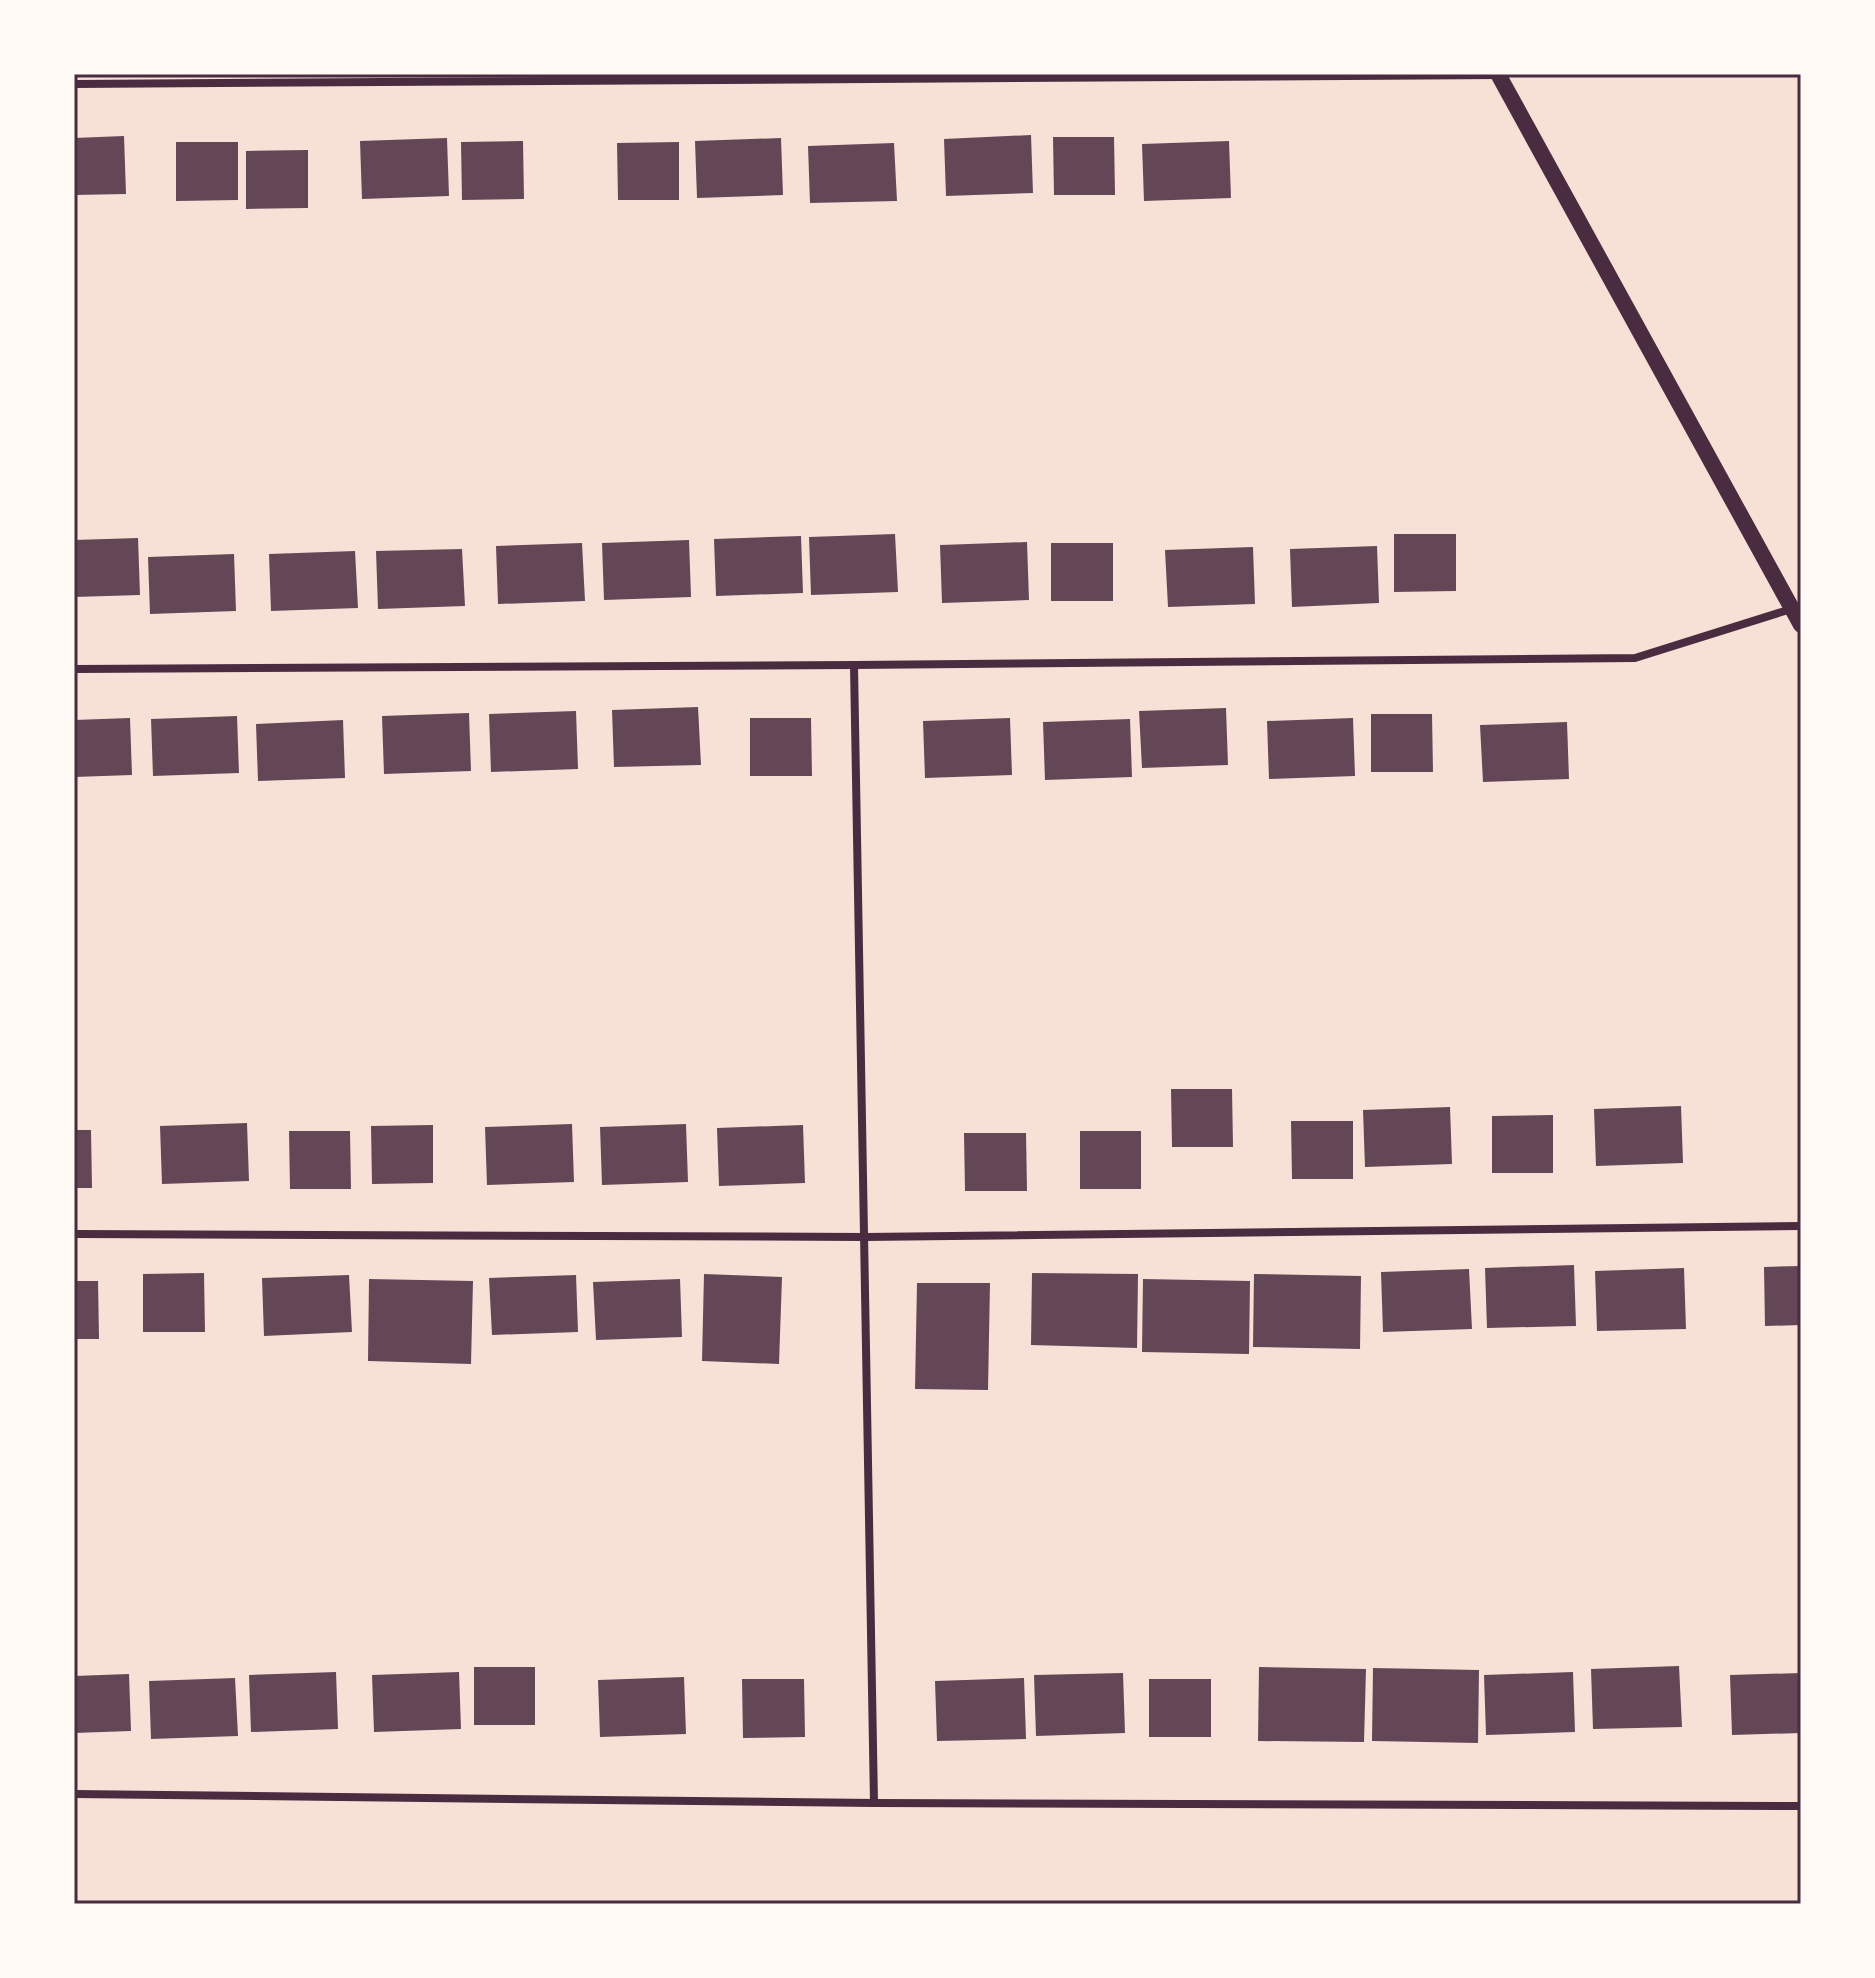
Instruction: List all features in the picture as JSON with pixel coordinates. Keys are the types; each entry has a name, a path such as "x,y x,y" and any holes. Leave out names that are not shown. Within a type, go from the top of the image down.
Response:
{"main road":[{"path":"1498,75 1801,625"}],"street":[{"path":"74,84 1498,75"},
{"path":"74,669 1635,658 1792,608"},
{"path":"854,665 874,1803"},
{"path":"74,1234 865,1237 1801,1226"},
{"path":"74,1794 874,1803 1801,1806"}],"building":[{"path":"1031,135 1033,193 946,196 944,139"},
{"path":"124,136 126,194 74,195 74,138"},
{"path":"1053,137 1114,137 1115,195 1054,195"},
{"path":"447,138 449,196 362,199 360,141"},
{"path":"781,138 783,195 697,198 695,141"},
{"path":"523,141 524,199 462,200 461,142"},
{"path":"1229,141 1231,198 1144,201 1142,144"},
{"path":"176,142 238,142 238,200 176,201"},
{"path":"679,142 679,200 618,200 617,143"},
{"path":"894,143 897,201 810,203 808,146"},
{"path":"308,150 308,208 246,209 246,151"},
{"path":"895,534 898,592 811,595 809,537"},
{"path":"1394,534 1456,534 1456,591 1394,592"},
{"path":"801,536 803,593 716,596 714,539"},
{"path":"138,538 140,595 74,597 74,540"},
{"path":"689,540 691,597 604,600 602,543"},
{"path":"1027,542 1029,600 942,603 940,545"},
{"path":"582,543 585,601 498,604 496,546"},
{"path":"1051,543 1113,543 1113,601 1051,601"},
{"path":"1377,546 1379,603 1292,607 1290,549"},
{"path":"1253,547 1255,604 1168,607 1165,550"},
{"path":"462,549 465,606 378,609 376,551"},
{"path":"355,551 358,608 271,611 269,554"},
{"path":"234,554 236,611 150,614 148,557"},
{"path":"698,707 701,765 614,767 612,710"},
{"path":"1226,708 1228,765 1142,768 1139,711"},
{"path":"576,711 578,769 491,772 489,714"},
{"path":"469,713 471,771 384,774 382,716"},
{"path":"1371,714 1432,714 1433,772 1371,772"},
{"path":"237,716 239,773 153,776 151,719"},
{"path":"130,718 132,775 74,777 74,720"},
{"path":"750,718 811,718 812,776 750,776"},
{"path":"1010,718 1012,775 925,778 923,721"},
{"path":"1353,718 1355,776 1269,779 1267,721"},
{"path":"1130,719 1132,777 1045,780 1043,722"},
{"path":"343,720 345,778 258,781 256,724"},
{"path":"1567,722 1569,779 1483,782 1480,725"},
{"path":"1171,1089 1232,1089 1233,1147 1172,1147"},
{"path":"1681,1106 1683,1163 1596,1166 1594,1109"},
{"path":"1450,1107 1452,1164 1365,1167 1363,1110"},
{"path":"1553,1115 1553,1173 1492,1173 1492,1116"},
{"path":"1291,1121 1353,1121 1353,1179 1292,1179"},
{"path":"247,1123 249,1181 162,1184 160,1126"},
{"path":"572,1124 574,1182 487,1185 485,1127"},
{"path":"686,1124 688,1182 602,1185 600,1127"},
{"path":"433,1125 433,1183 372,1184 371,1126"},
{"path":"803,1125 805,1183 719,1186 717,1128"},
{"path":"74,1130 91,1130 92,1188 74,1188"},
{"path":"289,1131 350,1131 351,1189 290,1189"},
{"path":"1080,1131 1141,1131 1141,1189 1080,1189"},
{"path":"964,1133 1026,1133 1027,1191 965,1191"},
{"path":"1574,1265 1576,1326 1487,1328 1485,1268"},
{"path":"1801,1266 1801,1325 1765,1326 1764,1267"},
{"path":"1684,1268 1686,1329 1597,1331 1595,1271"},
{"path":"1469,1269 1472,1329 1383,1332 1381,1272"},
{"path":"204,1273 205,1332 143,1332 143,1274"},
{"path":"1032,1273 1138,1274 1137,1348 1031,1345"},
{"path":"704,1274 782,1277 779,1364 702,1361"},
{"path":"1254,1274 1361,1276 1360,1349 1253,1347"},
{"path":"349,1275 352,1332 264,1336 262,1278"},
{"path":"576,1275 578,1332 492,1335 489,1278"},
{"path":"369,1279 473,1281 471,1364 368,1361"},
{"path":"680,1279 682,1337 596,1340 593,1282"},
{"path":"1143,1279 1250,1281 1249,1354 1142,1352"},
{"path":"74,1281 98,1281 99,1339 74,1339"},
{"path":"917,1283 990,1283 988,1390 915,1389"},
{"path":"1679,1666 1682,1727 1593,1729 1591,1669"},
{"path":"474,1667 535,1667 535,1725 474,1725"},
{"path":"1259,1667 1366,1669 1364,1742 1258,1741"},
{"path":"1373,1668 1479,1670 1478,1743 1372,1741"},
{"path":"336,1672 338,1729 251,1732 249,1675"},
{"path":"459,1672 461,1729 374,1732 372,1675"},
{"path":"1573,1672 1575,1732 1486,1735 1484,1675"},
{"path":"1123,1673 1125,1733 1036,1736 1034,1675"},
{"path":"1801,1673 1801,1733 1732,1735 1730,1675"},
{"path":"129,1674 131,1731 74,1733 74,1676"},
{"path":"684,1677 686,1734 600,1737 598,1680"},
{"path":"235,1678 238,1736 151,1739 149,1681"},
{"path":"1024,1678 1026,1739 937,1741 935,1681"},
{"path":"742,1679 804,1679 805,1737 743,1738"},
{"path":"1149,1679 1211,1679 1211,1737 1149,1737"}]}
